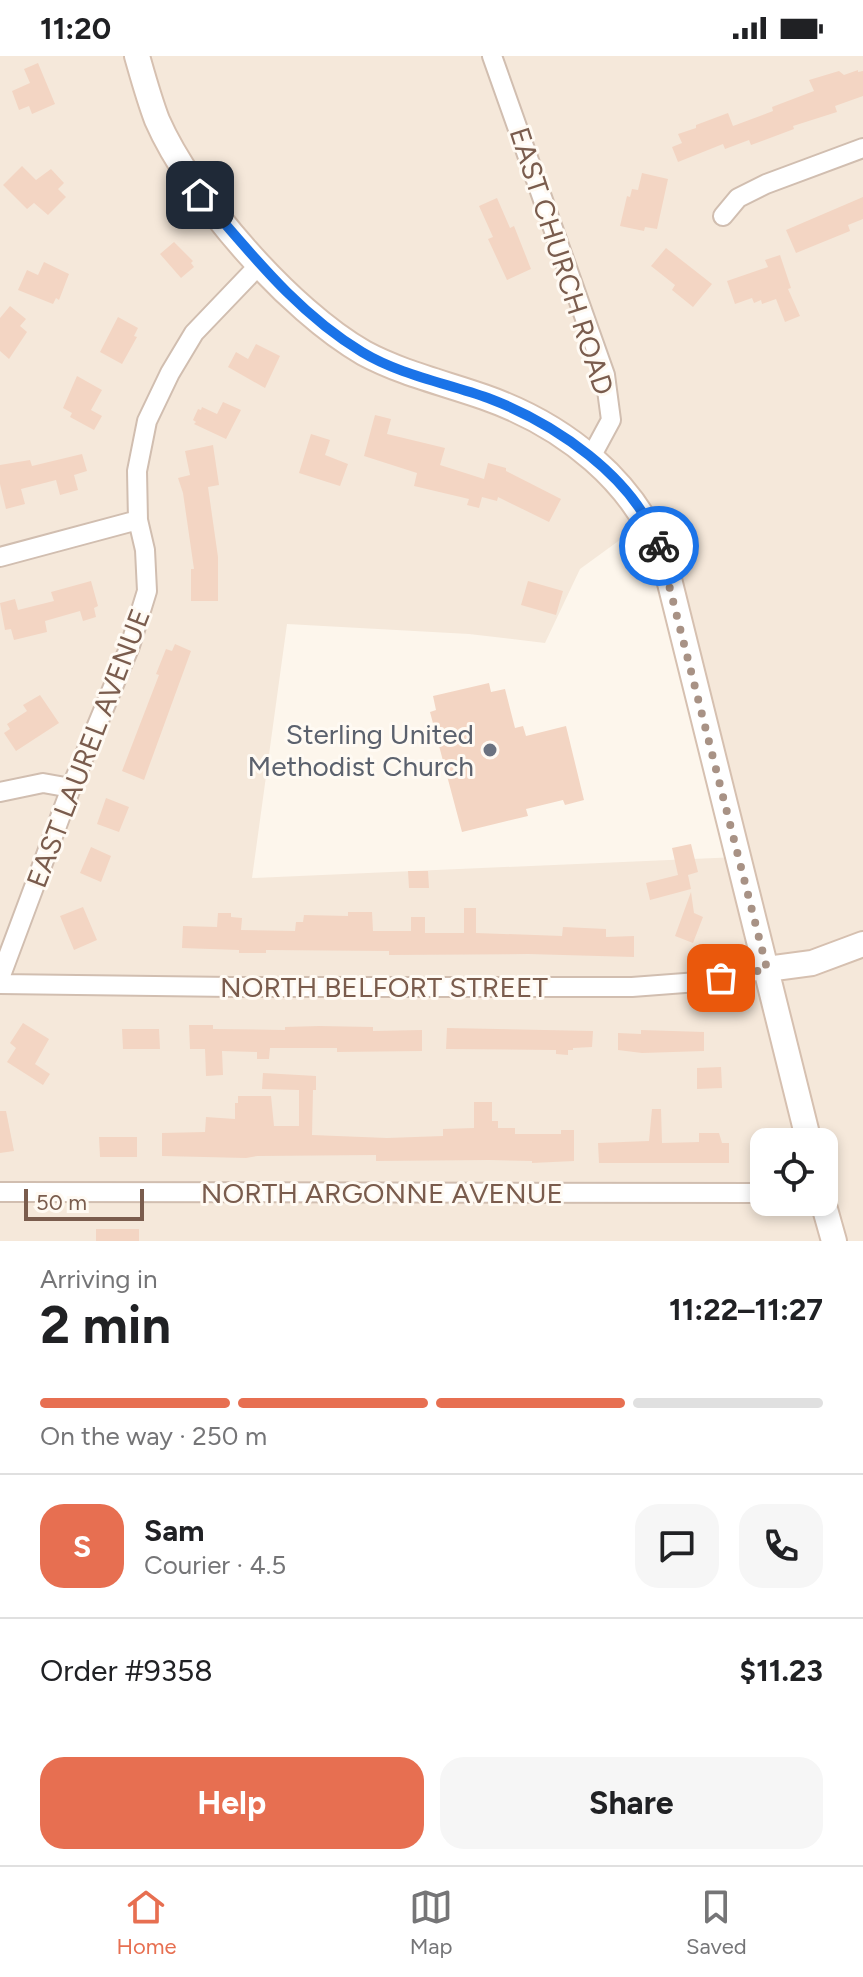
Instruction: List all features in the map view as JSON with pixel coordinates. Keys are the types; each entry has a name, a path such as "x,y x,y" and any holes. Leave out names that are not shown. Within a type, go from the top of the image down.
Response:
{"street":[{"path":"137,56 154,110 172,149 200,195 304,310 363,352 394,367 521,412 561,435 614,478 647,521 665,563 806,1128"},
{"name":"EAST CHURCH ROAD","path":"492,56 605,375 611,420 591,457"},
{"path":"723,216 738,198 766,184 863,148"},
{"name":"EAST LAUREL AVENUE","path":"0,981 71,788 130,646 147,591 145,550 138,520 137,471 147,421 194,333 260,264"},
{"path":"0,557 138,520"},
{"path":"0,792 43,783 71,788"},
{"path":"767,969 812,963 863,944"},
{"name":"NORTH BELFORT STREET","path":"0,981 232,987 632,987 698,982 767,969"},
{"name":"NORTH ARGONNE AVENUE","path":"0,1192 750,1193"},
{"path":"827,1216 834,1241"}],"shaded area":[{"path":"0,56 863,56 863,1241 0,1241","holes":["646,521 738,857 252,878 287,624 469,634 545,643 580,569"]}],"building":[{"path":"38,63 55,104 32,114 29,106 19,110 12,91 30,83 24,69"},
{"path":"839,71 844,75 863,71 863,96 835,106 837,112 793,126 794,129 751,145 749,140 725,149 723,144 678,162 672,147 682,143 678,134 728,113 733,126 814,91 809,80"},
{"path":"22,166 36,180 51,169 64,183 58,189 66,197 48,215 34,203 27,209 3,185"},
{"path":"642,173 668,179 657,229 645,227 644,231 620,226 627,196 630,197 632,189 638,190"},
{"path":"863,197 863,219 848,225 850,231 796,253 786,230"},
{"path":"497,198 510,228 514,226 531,269 507,280 488,239 493,237 479,206"},
{"path":"174,242 193,261 194,267 181,278 160,254"},
{"path":"666,248 712,284 693,307 672,290 675,285 651,266"},
{"path":"780,255 791,288 788,289 800,316 785,322 776,299 762,304 761,300 754,303 752,298 735,304 727,281 768,267 765,260"},
{"path":"44,262 69,274 59,300 56,298 53,304 18,290 27,270 38,275"},
{"path":"10,306 26,319 20,326 27,332 9,359 0,351 0,318"},
{"path":"118,317 138,328 134,336 137,337 122,364 100,352"},
{"path":"256,344 280,356 265,388 228,367 236,352 248,359"},
{"path":"77,376 102,390 91,410 102,416 94,430 70,417 72,413 63,408"},
{"path":"223,402 241,410 226,439 194,424 196,422 193,420 202,407 217,414"},
{"path":"375,415 391,419 387,434 445,448 440,465 484,479 488,463 506,468 506,471 561,499 549,522 498,497 497,501 482,497 479,508 467,505 469,499 414,486 417,473 364,456"},
{"path":"311,434 330,440 325,455 348,464 340,486 299,473"},
{"path":"213,445 219,485 208,487 218,557 218,601 191,601 191,569 194,569 178,478 190,475 185,451"},
{"path":"82,454 87,471 74,475 78,490 60,495 56,480 21,489 25,504 6,509 0,484 0,465 30,460 32,466"},
{"path":"91,581 98,606 94,608 96,617 83,621 80,611 45,621 47,632 14,640 11,629 5,630 0,603 15,599 18,610 54,601 51,592"},
{"path":"528,581 563,591 556,615 521,605"},
{"path":"175,644 191,651 144,780 122,771 166,649 172,651"},
{"path":"489,683 491,692 505,689 515,728 523,726 526,736 566,726 584,800 565,805 563,800 526,809 528,816 462,832 430,712 436,710 433,696"},
{"path":"40,695 59,723 16,751 4,733 10,729 7,724 27,711 23,705"},
{"path":"106,798 129,807 119,832 97,824"},
{"path":"691,844 698,872 688,875 691,889 650,900 646,883 678,875 672,848"},
{"path":"91,847 111,856 101,882 80,873"},
{"path":"408,871 428,871 429,888 409,888"},
{"path":"691,892 694,913 703,917 693,943 675,936"},
{"path":"83,907 97,940 74,950 60,916"},
{"path":"464,908 476,908 476,933 562,936 563,927 606,929 606,937 634,936 634,957 389,955 389,951 266,950 266,953 239,953 239,950 182,948 183,926 217,927 218,913 231,913 231,917 242,918 241,930 295,931 296,922 303,922 304,915 348,916 348,912 372,912 373,931 411,931 411,917 425,917 425,933 464,933"},
{"path":"23,1023 49,1039 35,1064 50,1074 43,1085 7,1062 16,1048 10,1043"},
{"path":"189,1025 213,1025 213,1029 285,1030 285,1027 319,1026 373,1027 373,1031 422,1030 422,1051 337,1052 337,1048 270,1048 269,1059 257,1059 257,1052 222,1051 223,1075 206,1076 205,1049 190,1049"},
{"path":"447,1028 593,1031 592,1047 573,1048 568,1050 568,1055 556,1054 556,1050 446,1049"},
{"path":"122,1029 159,1029 160,1049 123,1049"},
{"path":"641,1030 704,1032 704,1051 642,1053 618,1050 618,1033 641,1034"},
{"path":"721,1067 722,1088 697,1089 697,1068"},
{"path":"263,1073 316,1076 312,1135 387,1138 443,1136 443,1129 474,1128 474,1102 492,1102 492,1121 498,1121 498,1128 515,1128 515,1134 561,1134 561,1130 574,1130 574,1161 376,1161 376,1155 162,1156 162,1133 205,1132 206,1117 235,1119 238,1096 271,1096 274,1126 299,1126 299,1090 262,1089"},
{"path":"652,1109 661,1109 662,1143 699,1142 699,1133 719,1133 722,1143 729,1143 729,1163 599,1163 598,1143 649,1141"},
{"path":"0,1111 6,1111 14,1151 0,1153"},
{"path":"99,1137 137,1137 137,1157 100,1157"},
{"path":"96,1229 139,1229 139,1241 96,1241"}],"way so far":[{"path":"659,546 767,969 721,978"}],"place":[{"name":"Sterling United Methodist Church","path":"490,750"}],"route":[{"path":"200,195 304,310 363,352 394,367 521,412 591,457 632,500 659,546"}]}
